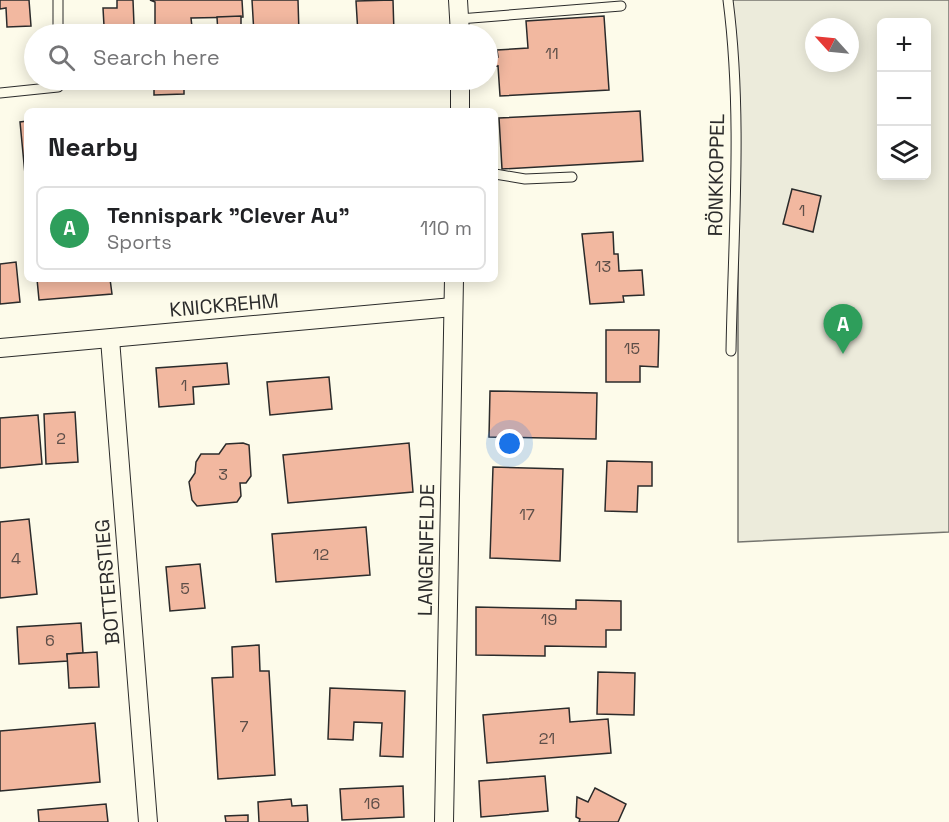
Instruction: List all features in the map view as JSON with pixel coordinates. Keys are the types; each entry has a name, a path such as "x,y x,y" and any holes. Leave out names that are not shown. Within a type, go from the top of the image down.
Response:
{"street":[{"path":"458,0 459,24"},
{"path":"460,90 460,108"},
{"name":"LANGENFELDE","path":"444,822 454,282"},
{"name":"KNICKREHM","path":"0,348 453,307"},
{"name":"BOTTERSTIEG","path":"110,339 148,822"}],"lane":[{"path":"58,0 58,24"},
{"name":"RÖNKKOPPEL","path":"728,0 735,53 736,97 731,351"},
{"path":"482,24 621,6"},
{"path":"0,93 29,90"},
{"path":"498,174 525,179 572,177"}],"shaded area":[{"path":"727,0 949,0 949,532 738,542 738,67"}],"building":[{"path":"0,0 29,0 31,24 7,27 6,8 0,9"},
{"path":"117,0 133,0 134,24 104,24 103,8 117,8"},
{"path":"150,0 242,0 243,17 191,18 192,24 155,24 155,2"},
{"path":"252,0 298,0 299,24 253,24"},
{"path":"393,0 394,24 357,24 356,1"},
{"path":"241,16 241,24 217,24 217,17"},
{"path":"604,16 609,90 500,96 498,50 528,48 526,21"},
{"path":"154,90 184,90 184,94 154,95"},
{"path":"640,111 643,161 502,169 499,118"},
{"path":"24,121 24,164 20,122"},
{"path":"792,189 821,196 813,232 783,224"},
{"path":"613,232 614,254 618,254 619,271 642,270 644,295 623,296 624,302 590,304 582,234"},
{"path":"16,262 20,302 0,304 0,264"},
{"path":"37,282 110,282 112,294 39,300"},
{"path":"606,330 659,330 658,367 640,366 640,382 606,382"},
{"path":"227,363 229,384 193,387 194,404 159,407 156,368"},
{"path":"329,377 332,409 270,415 267,382"},
{"path":"490,391 597,393 596,439 489,437"},
{"path":"75,412 78,462 46,464 44,414"},
{"path":"38,415 42,464 0,468 0,418"},
{"path":"409,443 413,492 288,503 283,455"},
{"path":"226,444 249,445 251,476 246,483 240,483 241,496 237,502 197,506 192,500 189,482 195,473 196,462 201,454 219,454"},
{"path":"607,461 652,462 652,486 638,486 637,512 605,511"},
{"path":"493,467 563,469 560,561 490,558"},
{"path":"29,519 37,594 0,598 0,522"},
{"path":"366,527 370,575 276,582 272,534"},
{"path":"200,564 205,608 170,611 166,567"},
{"path":"576,600 621,601 621,630 606,630 606,647 545,646 545,656 476,655 476,607 576,609"},
{"path":"81,623 83,653 67,654 68,661 19,664 17,627"},
{"path":"259,645 260,671 269,671 275,775 218,779 212,678 233,677 232,647"},
{"path":"97,652 99,687 69,688 67,654"},
{"path":"598,672 635,673 634,715 597,714"},
{"path":"330,688 405,691 403,757 380,756 382,723 354,722 353,740 328,739"},
{"path":"569,708 570,722 608,719 611,753 487,763 483,715"},
{"path":"95,723 100,782 0,791 0,731"},
{"path":"545,776 548,811 481,817 479,781"},
{"path":"403,786 404,817 342,820 340,789"},
{"path":"595,788 626,804 618,822 579,822 580,819 576,817 577,797 588,802"},
{"path":"291,799 292,806 307,805 308,822 259,822 258,802"},
{"path":"106,804 108,822 39,822 38,810"},
{"path":"248,815 248,822 226,822 225,816"}],"place":[{"name":"Tennispark \"Clever Au\"","path":"843,354"}]}
